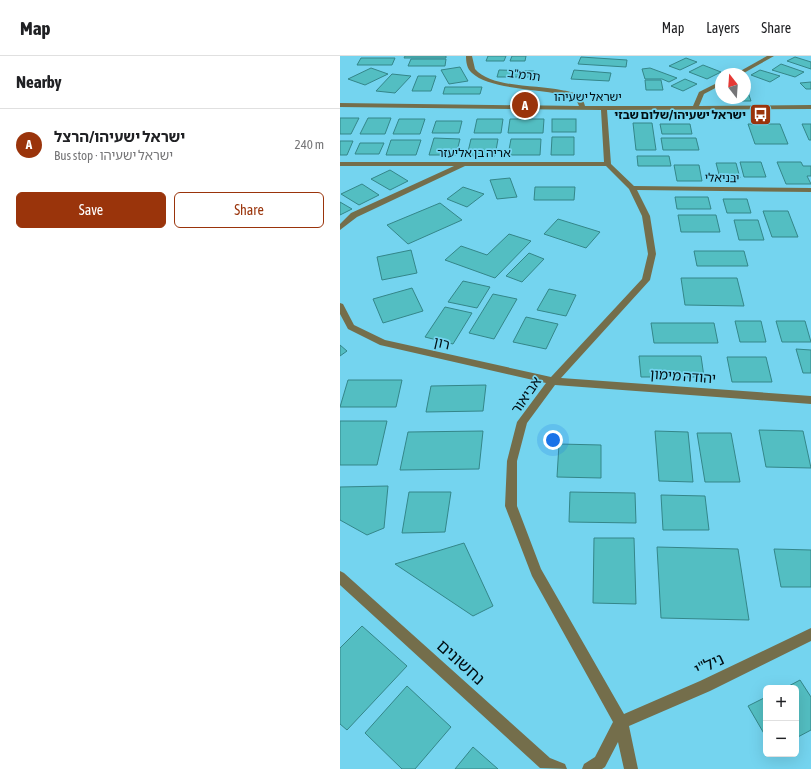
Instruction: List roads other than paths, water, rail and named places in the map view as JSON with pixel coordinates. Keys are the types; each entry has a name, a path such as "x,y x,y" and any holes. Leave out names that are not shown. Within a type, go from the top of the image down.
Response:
{"street":[{"name":"תרמ\"ב","path":"469,56 469,63 474,72 484,78 498,82 556,90 574,95 580,100 583,108"},
{"path":"749,68 771,56"},
{"path":"695,108 701,94 715,86"},
{"name":"ישראל ישעיהו","path":"340,105 583,108 811,107"},
{"path":"604,108 608,164"},
{"name":"אריה בן אליעזר","path":"340,164 608,164"},
{"path":"340,228 354,216 465,164"},
{"name":"אביאור","path":"608,164 632,188 646,216 652,254 646,280 553,381 522,422 512,461 512,506 536,572 620,722 631,769"},
{"name":"יבניאלי","path":"632,188 811,190"},
{"name":"רון","path":"340,306 351,327 383,344 553,381"},
{"name":"יהודה מימון","path":"553,381 811,400"},
{"name":"נחשונים","path":"340,577 545,763 560,769"},
{"name":"ניל\"י","path":"620,722 705,686 811,634"},
{"path":"589,769 600,762 620,722"}],"place":[{"name":"ישראל ישעיהו/הרצל","path":"525,105"},
{"name":"ישראל ישעיהו/שלום שבזי","path":"761,115"}]}
